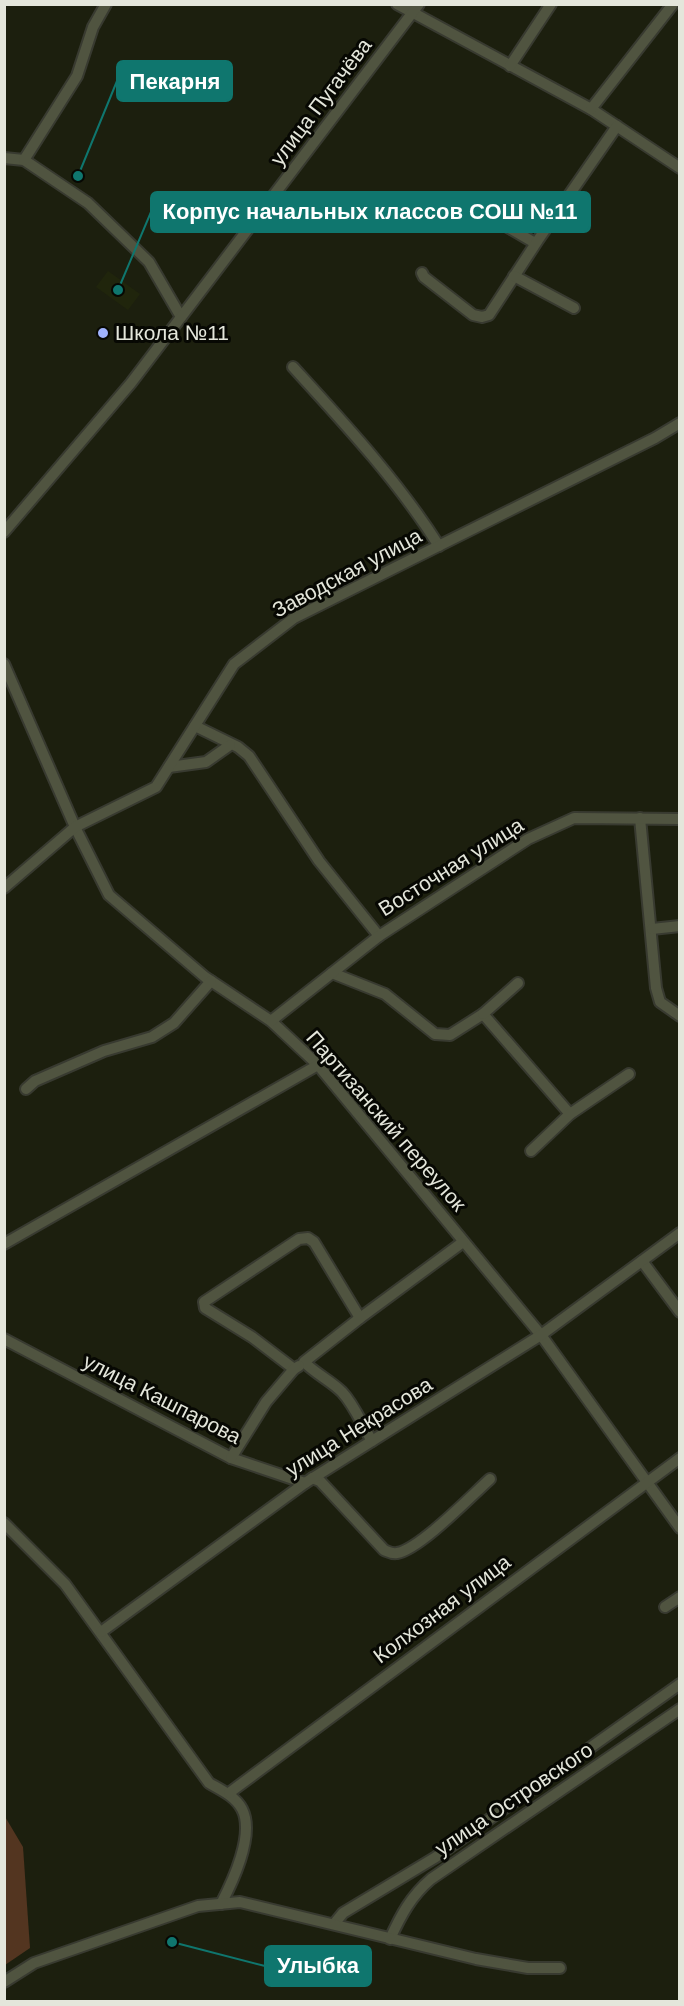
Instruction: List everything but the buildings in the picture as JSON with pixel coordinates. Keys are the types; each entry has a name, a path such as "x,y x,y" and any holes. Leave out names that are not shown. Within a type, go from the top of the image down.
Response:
{"street":[{"path":"24,160 77,76 93,27 106,4"},
{"path":"397,4 591,109 680,168"},
{"name":"улица Пугачёва","path":"4,532 131,383 419,4"},
{"path":"510,66 551,4"},
{"path":"591,109 673,4"},
{"path":"422,273 424,277 473,315 482,317 489,315 617,126"},
{"path":"4,158 24,160 88,203 149,262 181,317"},
{"path":"465,202 536,243"},
{"path":"514,276 574,308"},
{"path":"293,367 368,451 420,516 439,546"},
{"name":"Заводская улица","path":"4,888 75,827 156,787 234,664 294,618 655,438 680,423"},
{"name":"Партизанский переулок","path":"4,664 75,827 109,895 211,981 271,1021 318,1065 541,1335 680,1528"},
{"path":"195,726 238,747 249,756 319,861 379,936"},
{"path":"169,767 206,762 230,745"},
{"name":"Восточная улица","path":"271,1021 379,936 528,839 574,818 680,819"},
{"path":"640,818 656,988 660,1002 680,1016"},
{"path":"652,929 680,926"},
{"path":"332,973 385,994 435,1034 450,1035 483,1014 518,982"},
{"path":"26,1089 35,1081 95,1055 152,1036 174,1023 211,981"},
{"path":"483,1014 570,1113"},
{"path":"4,1244 318,1065"},
{"path":"531,1151 570,1113 629,1074"},
{"name":"улица Некрасова","path":"101,1632 309,1481 541,1335 680,1233"},
{"path":"294,1369 276,1353 205,1308 204,1302 299,1239 308,1238 314,1242 360,1318"},
{"name":"Партизанский переулок","path":"231,1458 266,1402 294,1369 463,1242"},
{"path":"642,1261 680,1312"},
{"name":"улица Кашпарова","path":"4,1339 231,1458 309,1481"},
{"path":"304,1362 348,1399 372,1441"},
{"name":"Колхозная улица","path":"229,1793 646,1481 680,1458"},
{"path":"309,1481 320,1481 384,1550 398,1553 417,1544 490,1479"},
{"path":"4,1523 65,1584 209,1783 229,1793 242,1809 246,1825 244,1841 232,1883 221,1904"},
{"path":"664,1607 680,1598"},
{"path":"334,1924 343,1913 420,1868 680,1684"},
{"name":"улица Островского","path":"390,1939 402,1911 411,1898 431,1880 680,1709"},
{"path":"4,1982 34,1963 198,1906 240,1902 476,1959 528,1968 560,1968"}],"shaded area":[{"path":"108,271 140,294 128,310 96,287"},
{"path":"4,1815 23,1847 30,1948 5,1965"}],"place":[{"name":"Пекарня","path":"78,176"},
{"name":"Корпус начальных классов СОШ №11","path":"118,290"},
{"name":"Школа №11","path":"103,333"},
{"name":"Улыбка","path":"172,1942"}]}
